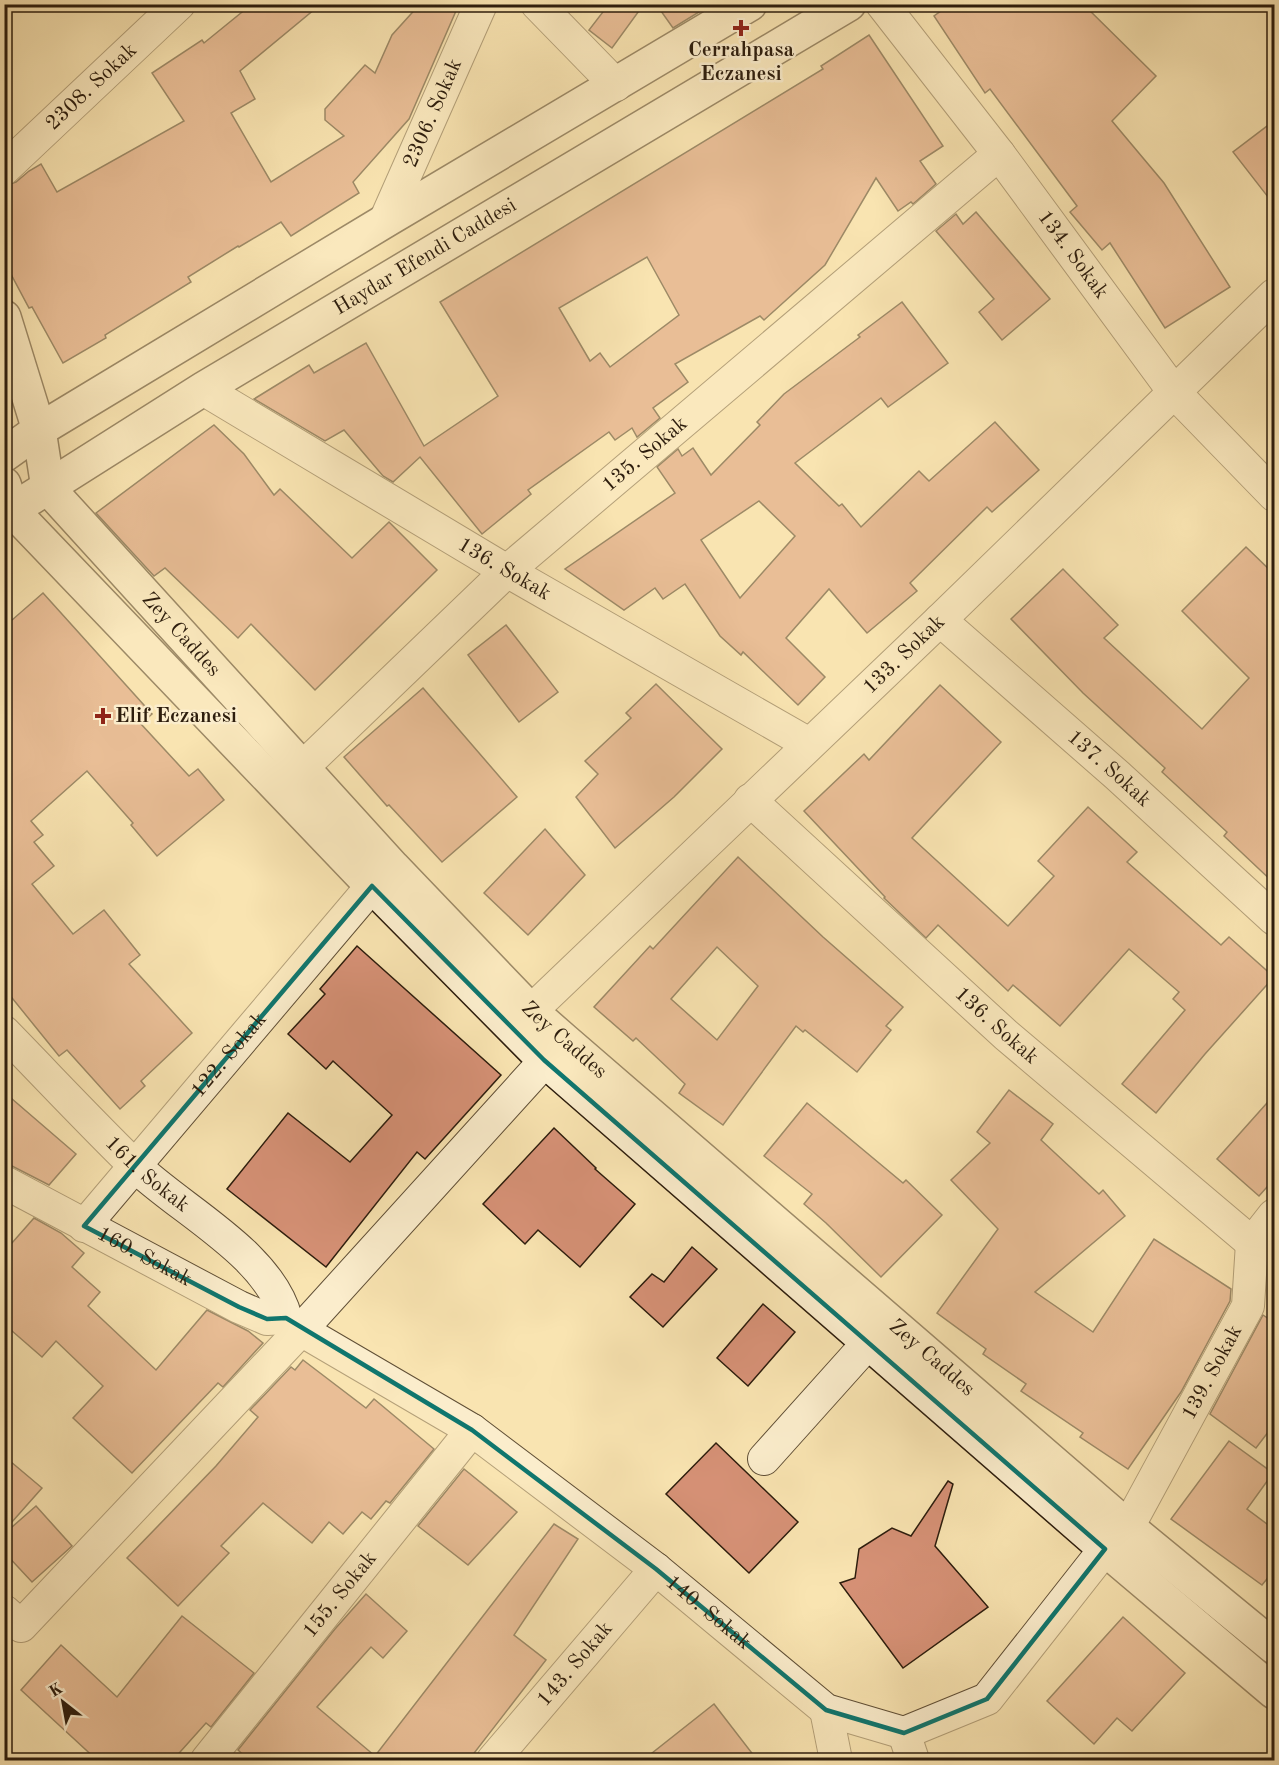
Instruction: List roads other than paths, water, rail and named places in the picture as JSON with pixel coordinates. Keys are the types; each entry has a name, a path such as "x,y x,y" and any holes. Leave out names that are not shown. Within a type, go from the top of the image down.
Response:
{"main road":[{"path":"4,455 39,430 750,4"},
{"name":"Haydar Efendi Caddesi","path":"7,503 48,488 203,389 849,4"},
{"path":"4,317 39,430 48,488"},
{"name":"Zey Caddes","path":"48,488 393,867 531,1011 554,1050 1275,1647"},
{"name":"Zey Caddes","path":"7,503 372,886 554,1050 868,1343 1105,1549 1275,1692"}],"street":[{"name":"2308. Sokak","path":"4,169 179,4"},
{"name":"2306. Sokak","path":"385,221 481,4"},
{"path":"537,4 616,85"},
{"name":"134. Sokak","path":"882,4 999,154 1174,392 1275,495"},
{"name":"135. Sokak","path":"302,768 507,571 999,154"},
{"name":"133. Sokak","path":"531,1011 940,620 1275,295"},
{"name":"136. Sokak","path":"203,389 507,571 809,744"},
{"name":"137. Sokak","path":"940,620 1117,775 1275,919"},
{"name":"136. Sokak","path":"750,801 1006,1035 1252,1243"},
{"name":"122. Sokak","path":"84,1226 372,886"},
{"name":"161. Sokak","path":"4,1032 135,1166 240,1251 267,1278 294,1324"},
{"path":"10,1628 554,1050"},
{"name":"160. Sokak","path":"4,1182 239,1307 267,1319 294,1324"},
{"path":"1252,1243 1275,1215"},
{"name":"139. Sokak","path":"1128,1527 1248,1306 1252,1243"},
{"name":"140. Sokak","path":"294,1324 472,1430 656,1569 826,1710 909,1747 987,1699 1105,1549"},
{"path":"764,1459 868,1343"},
{"name":"155. Sokak","path":"207,1761 472,1430"},
{"name":"143. Sokak","path":"493,1761 656,1569"},
{"path":"826,1710 836,1761"}],"place":[{"name":"Cerrahpasa Eczanesi","path":"741,28"},
{"name":"Elif Eczanesi","path":"103,716"}]}
